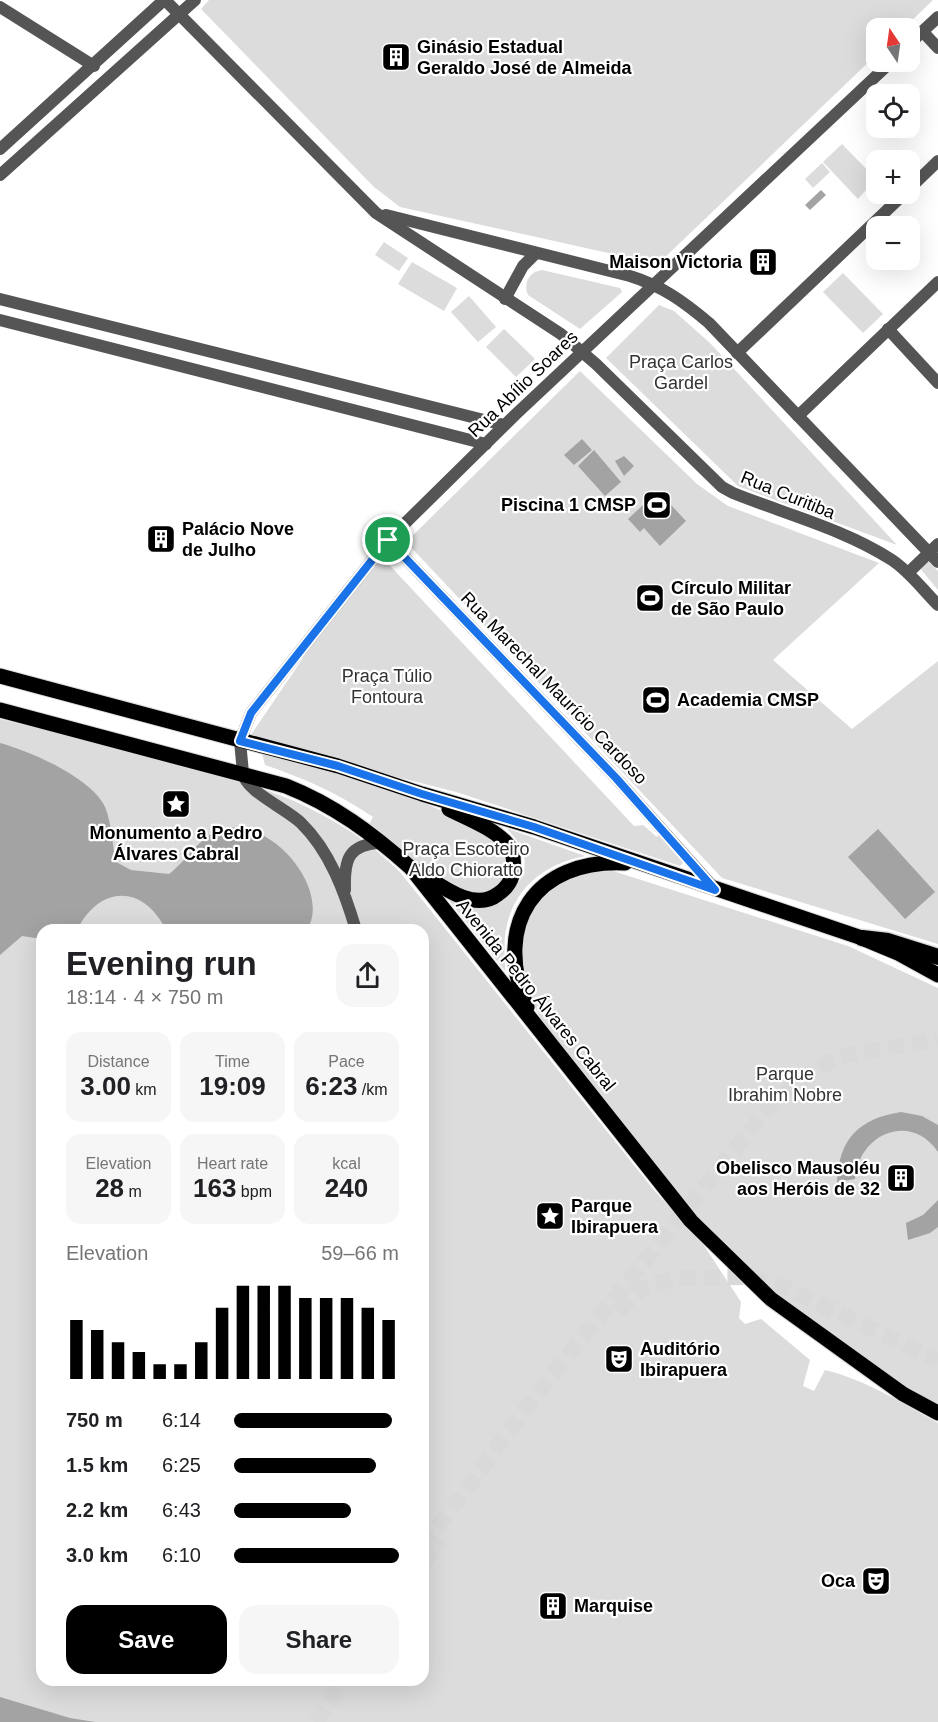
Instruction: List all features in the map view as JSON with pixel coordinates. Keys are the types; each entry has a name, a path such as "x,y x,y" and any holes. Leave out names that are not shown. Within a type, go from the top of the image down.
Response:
{"highway":[{"path":"862,938 888,941 938,957"}],"main road":[{"path":"0,676 338,766 534,827 862,938 898,953 938,975"},
{"name":"Avenida Pedro Álvares Cabral","path":"0,710 243,774 313,797 355,823 411,868 692,1221 771,1299 903,1394 938,1413"},
{"path":"411,868 468,899 482,901 494,897 503,890 511,879 513,867 513,855 501,839 422,794"},
{"path":"534,1023 520,990 513,955 520,920 528,902 555,877 573,869 609,863 640,864"}],"street":[{"name":"Rua Curitiba","path":"165,0 376,213 561,334 722,487 741,497 849,538 892,560 908,573 938,606"},
{"path":"13,164 0,149 165,0"},
{"path":"0,175 195,0"},
{"path":"0,7 94,66"},
{"path":"938,17 922,32 938,48"},
{"name":"Rua Abílio Soares","path":"243,774 240,741 251,713 388,540 504,425 880,72"},
{"path":"920,178 938,161"},
{"path":"737,353 893,204"},
{"path":"376,213 656,284 675,295 708,322 798,416 933,549 938,562"},
{"path":"506,298 523,266 536,253"},
{"path":"798,416 938,282"},
{"path":"0,299 504,425"},
{"path":"0,320 486,444"},
{"path":"888,329 938,382"},
{"path":"213,375 220,354"},
{"name":"Rua Marechal Maurício Cardoso","path":"388,540 616,778 715,890"},
{"path":"908,573 933,549"},
{"path":"243,774 248,786 286,809 304,825 320,847 345,894 354,924"},
{"path":"345,894 344,875 351,853 368,843 381,843"}],"green space":[{"path":"209,0 933,0 914,18 866,18 866,65 658,264 400,207 374,187 201,9"},
{"path":"842,144 866,169 866,190 858,199 823,162"},
{"path":"822,163 830,172 813,188 805,179"},
{"path":"384,242 408,258 399,271 375,255"},
{"path":"412,262 457,288 444,311 398,284"},
{"path":"542,270 620,288 622,292 580,329 528,295 526,286 528,279 537,271"},
{"path":"843,273 883,314 863,333 823,292"},
{"path":"469,296 496,327 478,342 451,312"},
{"name":"Praça Carlos Gardel","path":"659,305 674,311 710,343 897,545 738,486 606,358"},
{"path":"504,329 535,359 516,377 486,347"},
{"path":"580,371 697,484 728,506 879,563 773,660 852,729 938,661 938,944 722,878 406,542"},
{"name":"Praça Túlio Fontoura","path":"380,555 634,826 643,825 657,837 659,834 684,862 680,866 456,792 248,739 337,608"},
{"path":"923,562 929,562 938,571 938,590 919,567"},
{"name":"Parque Ibirapuera","path":"0,719 252,785 315,811 345,828 373,848 400,872 653,1189 703,1244 741,1302 739,1318 745,1324 761,1319 810,1360 803,1386 814,1391 825,1370 840,1374 897,1400 938,1423 938,1722 0,1722"},
{"name":"Praça Escoteiro Aldo Chioratto","path":"262,753 358,778 420,801 449,815 478,831 505,850 508,876 499,889 472,897 412,864 367,828 373,817 321,787 265,765"},
{"name":"Praça Escoteiro Aldo Chioratto","path":"506,828 585,856 571,859 546,870 526,887 518,898 511,911 506,930 505,971 447,898 494,904 511,892 519,882 525,865 518,842"},
{"name":"Parque Ibrahim Nobre","path":"613,871 848,946 938,988 938,1410 776,1297 699,1219 542,1021 530,994 523,968 522,943 528,920 540,901 558,885 582,875"}],"shaded area":[{"path":"821,190 826,195 810,210 805,205"},
{"path":"582,439 592,450 574,465 564,455"},
{"path":"594,450 621,482 605,496 578,466"},
{"path":"624,456 634,466 624,476 615,461"},
{"name":"Piscina 1 CMSP","path":"658,491 686,521 660,546 644,528 640,532 628,519"},
{"path":"0,743 27,752 59,767 98,796 105,807 111,827 116,862 131,870 169,874 214,832 241,828 259,834 277,845 304,877 311,896 313,914 309,924 162,924 146,904 134,898 122,896 109,898 86,915 81,924 36,924 36,938 22,936 0,955"},
{"path":"878,829 935,892 905,919 848,857"},
{"path":"901,1112 922,1116 938,1125 938,1152 927,1140 914,1133 901,1131 888,1133 866,1150 859,1163 855,1179 837,1182 842,1154 854,1134 873,1120"},
{"path":"938,1200 938,1227 930,1233 908,1240 906,1223 923,1215"},
{"path":"0,1697 70,1718 95,1722 0,1722"}],"tunnel":[{"path":"429,1539 539,1391 770,1106 798,1082 830,1062 856,1053 938,1039"},
{"path":"618,1311 638,1291 674,1278 744,1277 780,1285 938,1361"},
{"path":"429,1555 440,1540"},
{"path":"316,1722 340,1686"}],"place":[{"name":"Ginásio Estadual Geraldo José de Almeida","path":"396,57"},
{"name":"Maison Victoria","path":"763,262"},
{"name":"Piscina 1 CMSP","path":"657,505"},
{"name":"Palácio Nove de Julho","path":"161,539"},
{"name":"Círculo Militar de São Paulo","path":"650,598"},
{"name":"Academia CMSP","path":"656,700"},
{"name":"Monumento a Pedro Álvares Cabral","path":"176,804"},
{"name":"Obelisco Mausoléu aos Heróis de 32","path":"901,1178"},
{"name":"Parque Ibirapuera","path":"550,1216"},
{"name":"Auditório Ibirapuera","path":"619,1359"},
{"name":"Oca","path":"876,1581"},
{"name":"Marquise","path":"553,1606"}],"route":[{"path":"388,540 616,778 715,890 534,827 338,766 240,741 251,713 388,540"}]}
